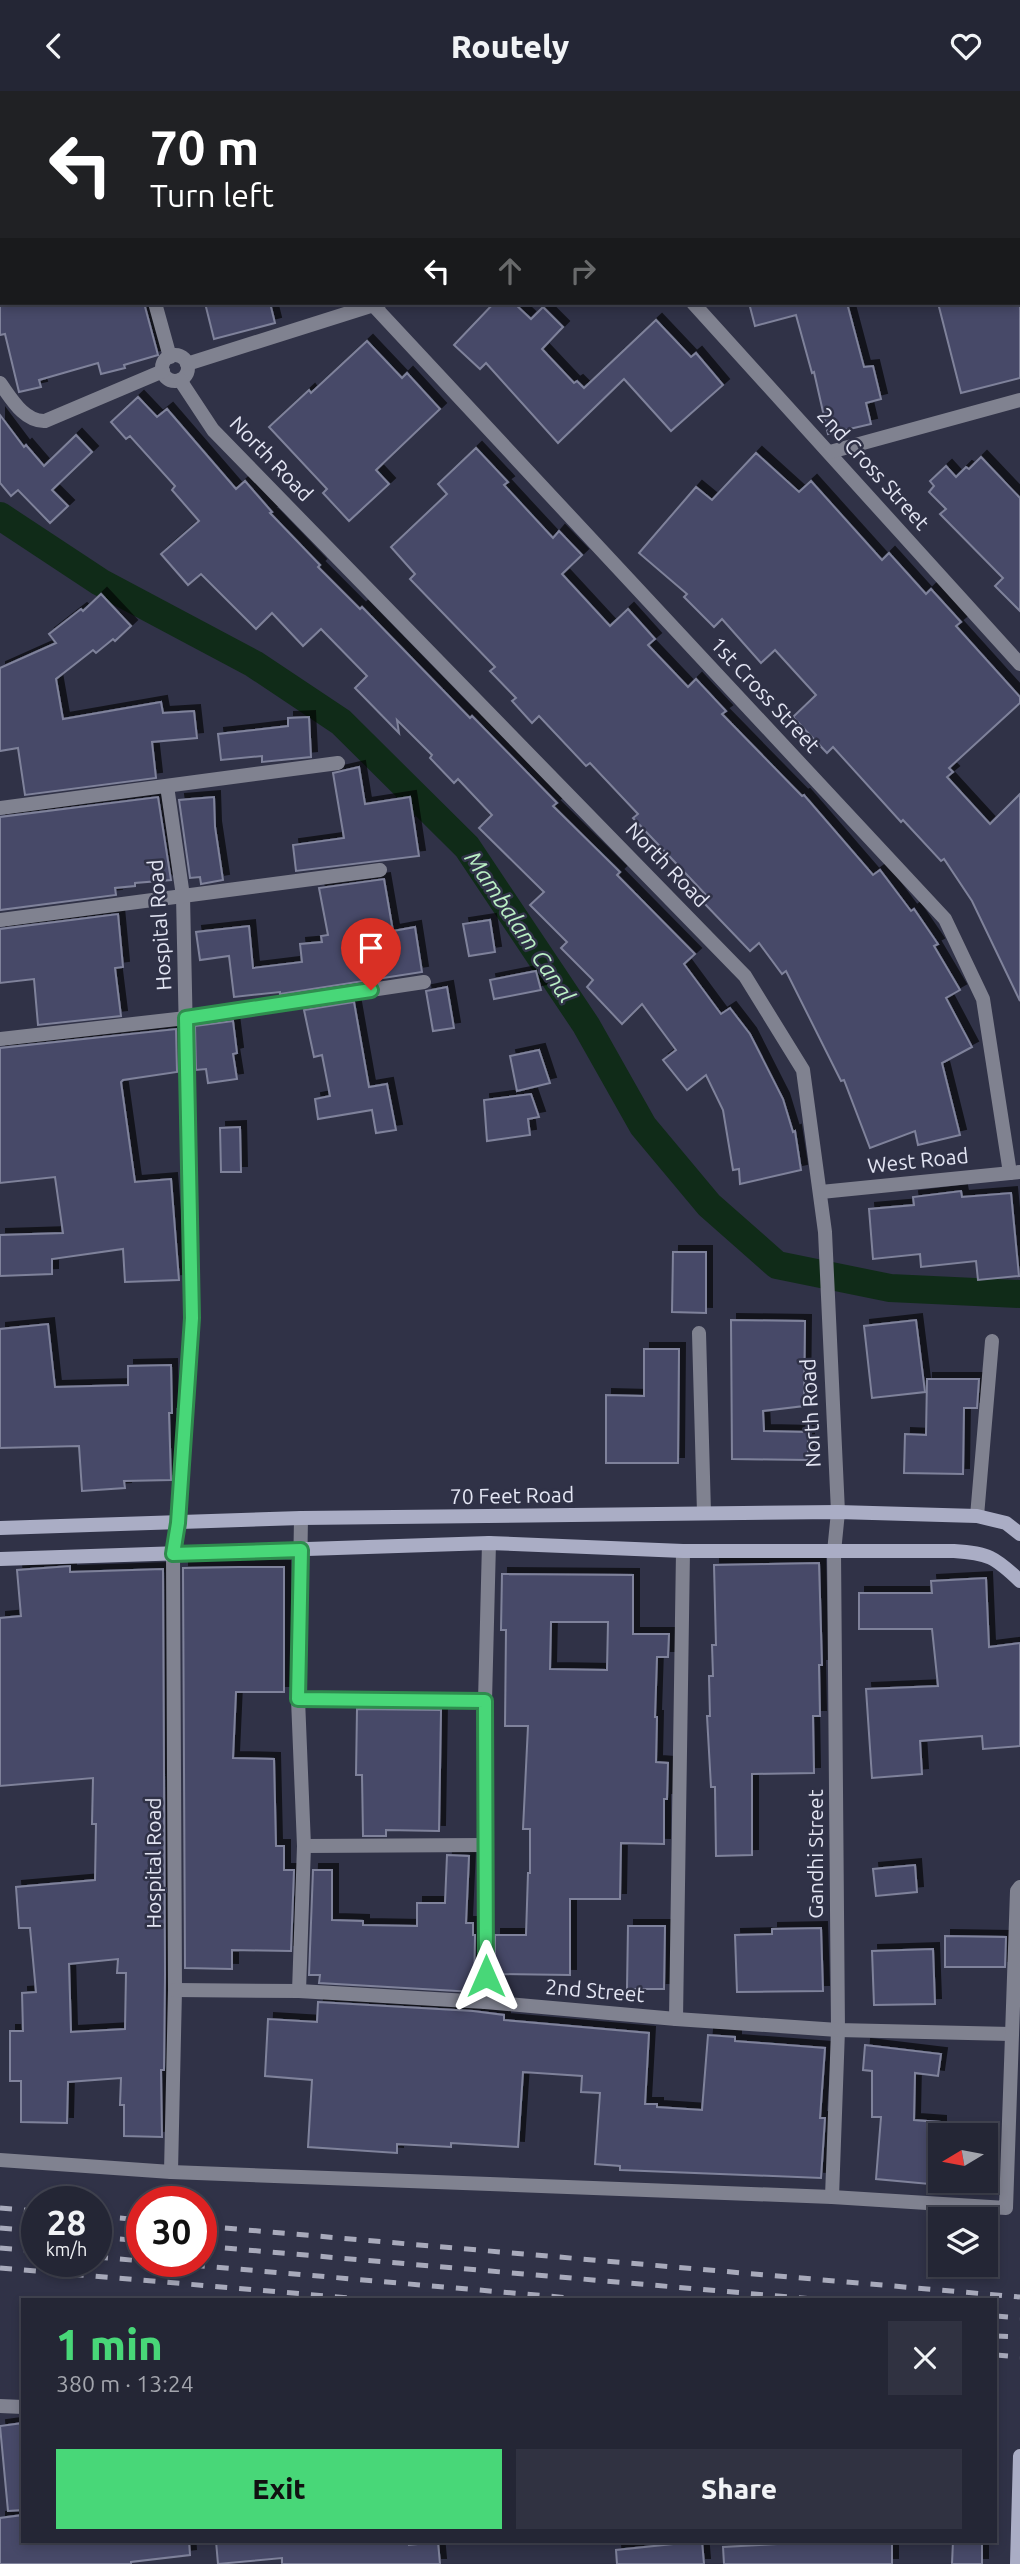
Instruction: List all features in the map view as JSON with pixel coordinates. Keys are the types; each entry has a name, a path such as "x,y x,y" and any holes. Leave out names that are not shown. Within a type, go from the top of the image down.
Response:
{"main road":[{"name":"70 Feet Road","path":"0,1528 301,1518 838,1512 977,1516 1006,1523 1020,1535"},
{"path":"0,1559 489,1543 684,1551 982,1553 1001,1563 1020,1581"},
{"path":"1017,2564 1020,2456"}],"street":[{"path":"156,305 170,357"},
{"path":"187,364 374,305"},
{"name":"1st Cross Street","path":"378,305 945,919 983,999 1015,1173"},
{"name":"2nd Cross Street","path":"695,305 1020,664"},
{"path":"178,356 187,364 186,375 180,380 169,380 163,371 164,362 170,357 178,356"},
{"path":"0,383 20,410 37,422 163,371"},
{"name":"North Road","path":"180,380 213,430 745,976 803,1070 825,1232 838,1512"},
{"path":"830,453 1020,400"},
{"path":"0,808 338,764"},
{"name":"Hospital Road","path":"167,786 183,896 192,1318 178,1523 173,1554 176,1990 171,2172"},
{"path":"0,920 380,870"},
{"path":"0,1039 186,1018 424,982"},
{"name":"West Road","path":"821,1192 1015,1173"},
{"path":"699,1333 704,1513"},
{"path":"977,1516 992,1341"},
{"name":"Gandhi Street","path":"832,2197 838,2030 834,1552 838,1512"},
{"path":"299,1991 303,1846 298,1699 301,1518"},
{"path":"485,2002 485,1701 489,1543"},
{"path":"676,2019 684,1551"},
{"path":"298,1699 485,1701"},
{"path":"303,1846 486,1845"},
{"path":"0,2160 171,2172 832,2197 1006,2208 1017,1891 1020,1887"},
{"name":"2nd Street","path":"176,1990 299,1991 485,2002 838,2030 1011,2034"},
{"path":"0,2406 21,2407"}],"building":[{"path":"0,305 145,305 158,355 101,374 98,363 39,380 41,387 19,392 5,334 0,335"},
{"path":"206,305 270,305 275,323 214,339"},
{"path":"492,305 516,305 531,319 543,307 563,327 542,349 574,383 577,381 584,388 656,320 691,357 696,353 723,385 671,431 624,379 558,443 486,363 480,369 454,345"},
{"path":"750,305 848,305 864,367 873,366 881,399 866,403 871,424 828,434 814,372 812,373 796,315 755,326"},
{"path":"939,305 1020,305 1020,378 961,393"},
{"path":"367,341 402,378 407,373 440,409 376,470 389,484 349,521 323,493 327,489 269,427 309,390 311,393"},
{"path":"138,397 157,417 167,409 236,489 245,481 272,512 270,513 320,565 318,567 360,609 362,607 557,803 553,806 620,872 617,875 695,954 684,964 721,1014 730,1008 750,1034 783,1099 793,1132 795,1131 801,1170 740,1184 739,1169 733,1170 723,1110 706,1075 687,1090 663,1060 676,1050 642,1004 622,1024 587,987 593,980 561,948 567,942 530,905 544,892 479,828 492,815 458,779 454,783 430,758 432,755 397,720 399,733 355,688 367,676 321,629 303,646 272,613 256,629 201,574 188,585 161,554 199,521 172,490 175,486 130,436 126,439 111,422"},
{"path":"0,415 24,447 26,445 44,466 76,435 92,452 52,490 68,506 50,523 18,490 11,496 0,483"},
{"path":"476,448 508,482 504,485 553,538 559,531 582,555 562,574 610,626 628,609 655,639 648,645 688,687 696,679 726,711 722,714 802,796 804,795 873,875 880,870 911,911 914,909 938,944 934,946 960,990 946,998 972,1047 942,1063 960,1135 918,1145 915,1131 870,1148 844,1080 841,1081 786,971 782,974 759,943 750,951 702,901 707,896 633,818 638,814 590,763 586,766 539,716 532,723 512,701 516,698 490,671 495,667 410,579 415,574 391,547 447,494 438,484"},
{"path":"756,453 799,492 811,481 882,560 889,553 926,594 931,589 961,622 956,626 1020,697 1020,703 949,768 953,772 947,777 990,824 1020,794 1020,1001 972,901 944,859 941,861 903,820 901,822 833,747 827,753 793,717 816,695 775,650 761,663 722,619 714,627 684,597 687,594 639,553 696,487 712,500"},
{"path":"981,457 1020,498 1020,611 995,586 1003,578 940,514 946,509 929,492 934,486 930,481 946,466 956,477"},
{"path":"101,594 131,626 115,641 113,639 96,653 93,650 56,679 63,719 161,702 163,713 194,711 197,738 152,742 156,778 25,795 18,748 0,751 0,668 56,643 49,634 81,609 83,611"},
{"path":"309,717 311,757 262,762 262,756 221,760 218,734 288,726 288,718"},
{"path":"359,767 365,804 410,797 419,856 296,871 293,845 344,838 333,773"},
{"path":"158,797 171,880 135,883 135,886 115,888 116,895 0,910 0,817"},
{"path":"214,797 215,827 223,880 201,884 200,877 190,878 179,800"},
{"path":"384,879 393,931 415,927 422,972 280,994 234,997 229,956 200,960 196,932 249,926 253,968 302,962 300,944 322,942 321,936 328,935 319,888"},
{"path":"118,914 123,967 115,968 121,1016 38,1025 34,979 0,983 0,929"},
{"path":"490,920 495,952 469,956 463,924"},
{"path":"536,971 541,990 494,999 490,980"},
{"path":"447,987 454,1028 433,1031 426,991"},
{"path":"354,1002 369,1087 387,1084 396,1130 376,1133 372,1110 318,1119 315,1099 330,1096 322,1055 314,1057 304,1010"},
{"path":"233,1021 237,1053 233,1054 237,1079 208,1083 206,1069 196,1070 195,1026"},
{"path":"176,1029 177,1072 121,1082 135,1182 171,1179 179,1280 125,1282 123,1249 52,1259 52,1274 0,1276 0,1235 63,1233 55,1177 0,1183 0,1048"},
{"path":"539,1050 550,1083 517,1091 510,1056"},
{"path":"531,1094 539,1117 528,1119 530,1135 487,1141 484,1100"},
{"path":"240,1127 241,1172 221,1172 220,1128"},
{"path":"961,1191 962,1197 1011,1193 1019,1276 978,1280 976,1261 921,1267 920,1254 873,1259 869,1209 914,1205 913,1197"},
{"path":"673,1252 706,1252 706,1313 672,1312"},
{"path":"731,1320 805,1321 804,1406 763,1411 764,1431 808,1432 808,1460 732,1459"},
{"path":"916,1320 925,1392 872,1398 864,1326"},
{"path":"48,1324 55,1387 128,1385 128,1366 171,1365 171,1480 124,1481 125,1488 82,1491 79,1446 0,1448 0,1329"},
{"path":"644,1349 679,1349 678,1463 606,1463 606,1395 644,1396"},
{"path":"927,1379 979,1379 977,1408 964,1408 963,1474 904,1473 905,1434 926,1435"},
{"path":"819,1563 822,1665 819,1665 820,1716 813,1716 814,1773 752,1774 752,1855 716,1856 715,1787 711,1787 707,1716 710,1716 709,1676 713,1676 712,1645 716,1645 714,1565"},
{"path":"70,1566 70,1572 163,1569 165,1974 164,2070 161,2070 162,2137 124,2136 124,2105 120,2105 121,2078 68,2082 67,2123 21,2122 21,2081 10,2081 10,2031 23,2031 22,1993 36,1992 30,1928 19,1928 16,1887 95,1880 96,1824 92,1824 93,1778 0,1786 0,1618 21,1616 17,1570","holes":["118,1959 117,1973 126,1973 125,2029 71,2032 69,1964"]},
{"path":"284,1567 284,1692 236,1692 233,1758 274,1759 276,1846 284,1846 284,1870 294,1870 291,1951 232,1950 232,1969 185,1968 183,1568"},
{"path":"502,1574 633,1575 633,1634 669,1634 668,1657 657,1657 655,1717 656,1762 668,1763 667,1799 664,1799 664,1844 621,1843 620,1899 570,1899 570,1975 495,1974 495,1935 526,1935 530,1873 530,1829 523,1829 528,1726 505,1726 506,1630 501,1630","holes":["551,1622 608,1622 607,1670 550,1669"]},
{"path":"986,1578 989,1647 1020,1643 1020,1746 983,1749 982,1736 920,1741 922,1774 872,1778 866,1689 938,1686 932,1629 859,1629 859,1593 932,1593 931,1581"},
{"path":"357,1709 441,1710 439,1831 386,1830 386,1836 363,1836 362,1775 356,1775"},
{"path":"447,1855 469,1856 466,1923 473,1923 475,1935 474,1992 319,1983 320,1975 309,1975 313,1870 332,1870 332,1920 363,1921 363,1925 417,1926 417,1903 445,1903"},
{"path":"915,1865 917,1892 876,1896 873,1869"},
{"path":"628,1926 665,1926 664,1989 627,1989"},
{"path":"821,1928 823,1991 737,1992 735,1935 772,1934 772,1929"},
{"path":"945,1936 1006,1937 1005,1967 945,1967"},
{"path":"933,1949 935,2004 874,2005 872,1951"},
{"path":"318,2002 473,2011 504,2015 504,2020 649,2033 645,2104 657,2104 657,2107 702,2110 708,2035 735,2037 735,2041 825,2048 820,2118 825,2118 821,2178 620,2170 620,2166 595,2164 600,2093 581,2092 582,2076 523,2072 518,2147 451,2143 451,2147 397,2144 397,2153 308,2147 312,2080 265,2076 268,2019 317,2022"},
{"path":"865,2045 941,2054 938,2076 915,2073 914,2120 940,2122 928,2123 928,2184 876,2179 881,2117 872,2117 872,2071 863,2070"},
{"path":"21,2423 21,2510 8,2511 0,2426"},
{"path":"21,2515 21,2543 189,2543 190,2555 131,2564 0,2564 0,2518"},
{"path":"216,2543 438,2543 440,2564 282,2564 282,2558 218,2564"},
{"path":"702,2543 704,2564 617,2564 616,2550"},
{"path":"795,2543 892,2543 892,2564 724,2564 723,2547"},
{"path":"953,2543 982,2543 982,2564 952,2564"}],"waterway":[{"name":"Mambalam Canal","path":"0,516 100,582 254,664 341,722 467,847 586,1025 643,1126 709,1205 777,1265 890,1288 1020,1294"}],"railway":[{"path":"0,2208 21,2210"},
{"path":"112,2217 126,2219"},
{"path":"217,2227 1020,2297"},
{"path":"0,2228 21,2230"},
{"path":"112,2238 126,2240"},
{"path":"217,2247 801,2298"},
{"path":"0,2248 21,2250"},
{"path":"112,2258 126,2260"},
{"path":"217,2267 570,2298"},
{"path":"0,2268 350,2298"},
{"path":"997,2316 1020,2318"},
{"path":"997,2336 1020,2337"},
{"path":"997,2355 1020,2357"}],"route":[{"path":"371,990 186,1018 192,1318 178,1523 173,1554 301,1550 298,1699 485,1701 486,1976"}]}
